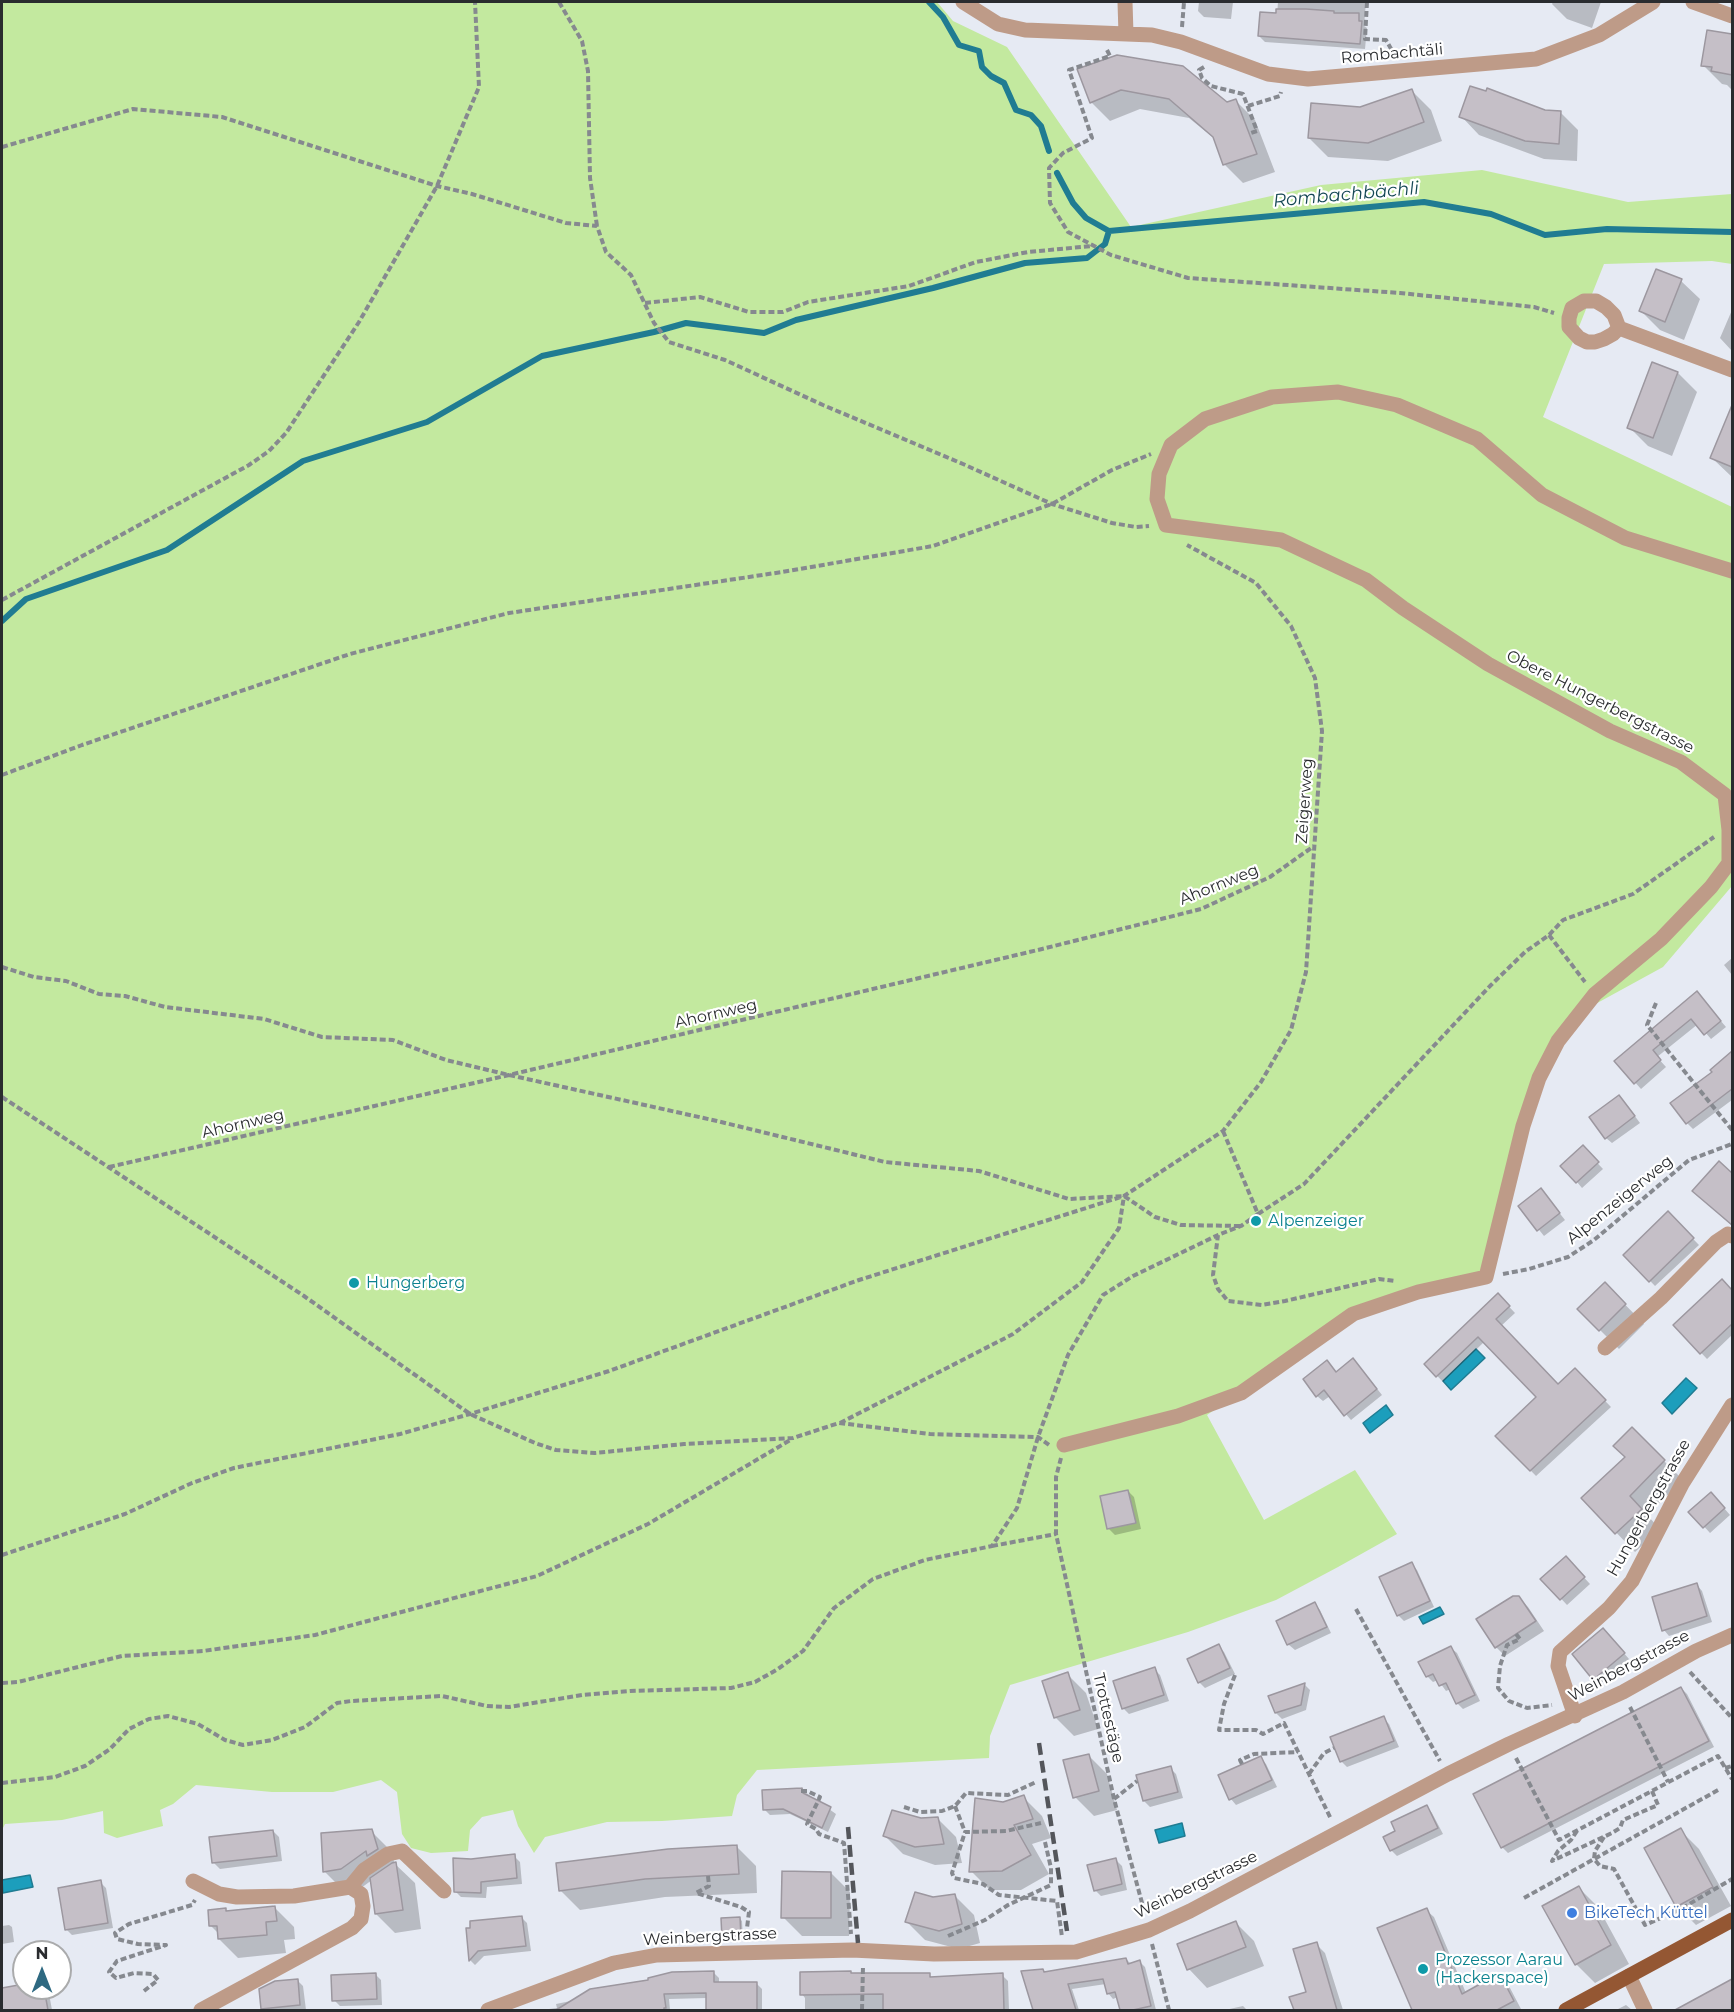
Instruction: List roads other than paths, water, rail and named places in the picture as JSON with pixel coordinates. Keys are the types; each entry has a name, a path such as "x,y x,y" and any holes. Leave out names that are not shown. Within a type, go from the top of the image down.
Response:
{"main road":[{"path":"1566,2010 1732,1920"}],"street":[{"name":"Rombachtäli","path":"963,2 998,24 1026,30 1152,35 1181,42 1268,74 1308,79 1536,59 1599,35 1653,2"},
{"path":"1125,2 1126,34"},
{"path":"1693,2 1732,15"},
{"path":"1619,328 1604,339 1587,342 1579,338 1569,327 1572,308 1584,301 1596,301 1614,315 1619,328 1732,370"},
{"name":"Obere Hungerbergstrasse","path":"1064,1445 1178,1416 1241,1393 1353,1314 1418,1292 1486,1277 1522,1126 1539,1078 1558,1041 1595,994 1661,939 1711,886 1729,863 1729,830 1725,795 1681,762 1610,731 1488,664 1403,608 1366,580 1281,540 1166,525 1157,499 1159,474 1172,445 1205,418 1272,397 1338,392 1348,394 1397,405 1477,440 1542,495 1625,538 1732,570"},
{"path":"1605,1348 1661,1298 1716,1242 1728,1234 1732,1236"},
{"name":"Hungerbergstrasse","path":"1573,1709 1558,1666 1560,1653 1609,1608 1632,1581 1682,1484 1732,1405"},
{"name":"Weinbergstrasse","path":"488,2010 614,1963 657,1955 857,1950 927,1954 1076,1952 1149,1930 1190,1911 1573,1709 1623,1692 1680,1660 1732,1635"},
{"path":"199,1884 219,1894 237,1898 294,1896 350,1887 364,1870 388,1854 402,1851 444,1891"},
{"path":"201,2010 352,1928 361,1919 363,1906 361,1894 350,1887"},
{"path":"1629,1976 1645,2010"}],"water":[{"path":"1476,1349 1485,1358 1451,1390 1443,1381"},
{"path":"1686,1378 1697,1388 1672,1414 1662,1403"},
{"path":"1386,1405 1393,1415 1370,1433 1363,1423"},
{"path":"1440,1607 1444,1614 1423,1624 1419,1617"},
{"path":"1182,1823 1185,1836 1159,1843 1155,1830"},
{"path":"30,1875 33,1887 3,1893 2,1880"}],"waterway":[{"name":"Rombachbächli","path":"929,2 943,17 959,45 979,51 982,67 991,76 1004,83 1016,110 1031,115 1041,126 1049,151"},
{"name":"Rombachbächli","path":"1057,173 1073,203 1086,218 1109,231 1424,202 1491,214 1545,235 1607,229 1732,232"},
{"path":"2,621 26,599 167,550 303,461 427,422 542,356 686,323 764,333 796,320 933,288 1025,263 1087,258 1105,244 1109,231"}],"railway":[{"path":"1039,1743 1067,1931"},
{"path":"848,1827 858,1943"}],"place":[{"name":"Alpenzeiger","path":"1256,1221"},
{"name":"Hungerberg","path":"354,1283"},
{"name":"BikeTech Küttel","path":"1572,1913"},
{"name":"Prozessor Aarau (Hackerspace)","path":"1423,1969"}]}
